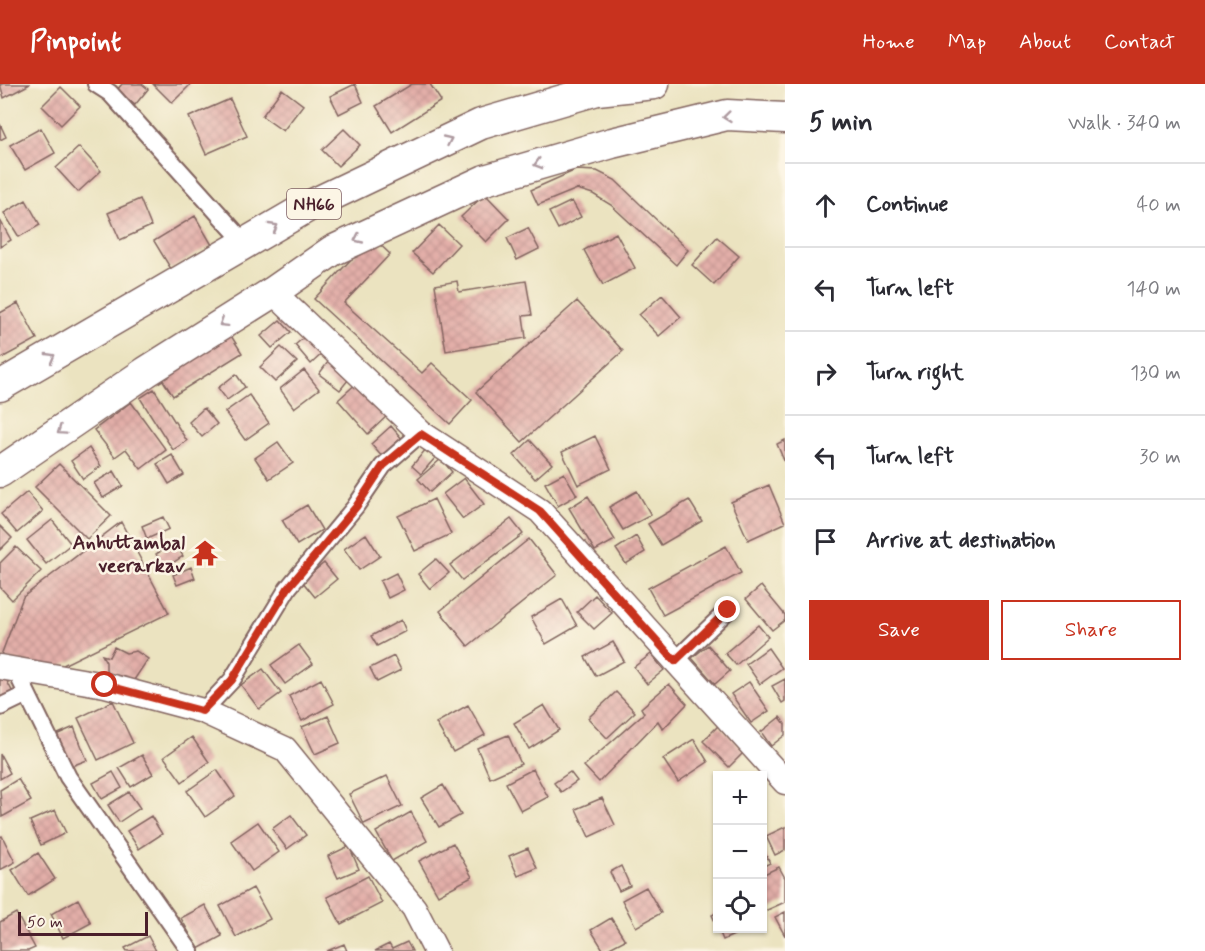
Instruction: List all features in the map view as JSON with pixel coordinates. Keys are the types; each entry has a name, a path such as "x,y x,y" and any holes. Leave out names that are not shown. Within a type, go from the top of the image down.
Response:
{"highway":[{"name":"NH66","path":"0,386 309,206 481,124 597,90 647,84"},
{"name":"NH66","path":"0,472 146,372 273,292 332,251 485,180 612,143 727,115 785,118"}],"main road":[{"path":"273,292 421,434 540,511 785,782"},
{"path":"8,668 105,685 202,711 285,749 414,908 436,951"}],"street":[{"path":"96,84 110,93 245,243"},
{"path":"202,711 232,680 288,588 356,507 383,466 421,434"},
{"path":"675,661 728,610"},
{"path":"8,668 27,694 68,777 190,951"},
{"path":"0,707 27,694"}],"building":[{"path":"0,84 30,84 4,98"},
{"path":"122,84 142,84 148,89 135,105 117,90"},
{"path":"153,84 191,84 172,103"},
{"path":"355,84 363,102 339,114 330,96"},
{"path":"412,84 430,84 441,101 392,132 376,106"},
{"path":"61,87 80,106 61,125 42,106"},
{"path":"282,89 303,105 283,131 262,116"},
{"path":"230,99 247,136 206,154 189,117"},
{"path":"0,124 6,137 0,140"},
{"path":"41,128 55,153 25,170 10,145"},
{"path":"344,129 360,145 338,166 322,150"},
{"path":"79,147 101,171 78,192 56,168"},
{"path":"576,170 597,171 615,180 688,250 676,265 611,205 593,194 577,189 538,205 531,190"},
{"path":"485,194 509,219 486,242 461,217"},
{"path":"140,199 151,226 120,240 108,213"},
{"path":"26,200 40,225 19,237 4,213"},
{"path":"572,201 581,217 558,229 549,212"},
{"path":"195,216 212,245 171,269 154,241"},
{"path":"0,220 11,240 0,247"},
{"path":"439,225 459,244 433,272 412,253"},
{"path":"528,228 539,249 517,260 507,238"},
{"path":"616,233 635,268 603,285 584,250"},
{"path":"372,237 390,254 344,303 422,373 432,363 472,400 450,424 314,299"},
{"path":"717,237 739,256 714,285 692,265"},
{"path":"457,281 459,292 526,281 532,315 523,316 526,338 446,351 435,285"},
{"path":"662,295 681,317 659,336 639,315"},
{"path":"577,301 623,351 522,442 476,392"},
{"path":"18,303 37,339 0,359 0,313"},
{"path":"280,320 291,332 272,348 261,336"},
{"path":"226,328 242,353 173,396 157,371"},
{"path":"309,333 325,351 311,364 295,345"},
{"path":"281,347 297,362 275,382 260,367"},
{"path":"331,358 353,374 340,390 319,374"},
{"path":"304,370 319,389 294,408 280,389"},
{"path":"236,374 245,387 227,400 218,388"},
{"path":"359,381 389,414 368,434 338,400"},
{"path":"154,389 187,441 173,450 140,398"},
{"path":"249,395 269,423 245,440 225,412"},
{"path":"131,402 166,450 141,469 126,449 115,457 94,430"},
{"path":"204,408 217,424 202,437 189,422"},
{"path":"391,426 403,440 383,458 371,444"},
{"path":"595,436 611,469 578,485 562,452"},
{"path":"530,440 552,464 535,479 514,455"},
{"path":"785,440 785,463 777,444"},
{"path":"278,442 293,463 269,479 255,458"},
{"path":"89,448 101,466 83,479 71,461"},
{"path":"426,449 435,458 421,474 412,466"},
{"path":"172,455 184,475 169,484 157,464"},
{"path":"441,459 452,472 430,492 418,479"},
{"path":"59,464 111,516 87,539 35,487"},
{"path":"114,471 123,486 103,498 94,483"},
{"path":"564,473 577,495 558,506 545,483"},
{"path":"464,478 484,504 463,519 443,494"},
{"path":"769,485 785,523 748,540 731,502"},
{"path":"637,491 651,515 623,530 609,507"},
{"path":"27,492 43,511 17,533 1,514"},
{"path":"588,496 615,540 595,551 569,508"},
{"path":"434,499 451,534 415,551 398,516"},
{"path":"689,500 702,521 661,545 648,524"},
{"path":"307,505 322,530 297,545 282,520"},
{"path":"163,517 169,529 147,539 142,526"},
{"path":"511,519 523,534 462,580 450,565"},
{"path":"52,520 71,544 46,564 27,540"},
{"path":"121,522 169,613 55,669 0,658 23,597"},
{"path":"0,526 12,538 0,550"},
{"path":"366,534 380,556 359,570 344,549"},
{"path":"636,536 645,552 626,564 616,549"},
{"path":"529,539 557,575 468,646 440,611"},
{"path":"175,543 183,556 165,568 156,554"},
{"path":"726,546 741,573 663,615 648,588"},
{"path":"16,547 41,571 12,600 0,587 0,563"},
{"path":"436,559 449,573 430,589 418,574"},
{"path":"324,563 337,579 315,597 302,581"},
{"path":"191,567 195,578 177,585 173,575"},
{"path":"396,573 404,590 388,598 380,581"},
{"path":"761,586 785,615 785,620 772,630 746,599"},
{"path":"595,595 612,613 594,629 577,612"},
{"path":"562,599 577,626 546,644 531,617"},
{"path":"401,620 406,631 377,646 371,636"},
{"path":"758,625 768,637 736,665 725,653"},
{"path":"613,642 624,661 596,676 585,657"},
{"path":"299,645 313,664 285,684 271,665"},
{"path":"708,645 730,671 715,684 692,658"},
{"path":"114,647 126,653 136,651 148,659 130,686 106,671 106,662 102,655 109,657"},
{"path":"768,648 782,668 760,684 746,664"},
{"path":"651,654 664,670 647,684 634,667"},
{"path":"394,656 401,670 377,682 370,668"},
{"path":"263,669 281,693 259,709 241,685"},
{"path":"5,677 14,695 0,702 0,680"},
{"path":"321,679 334,704 302,721 289,696"},
{"path":"785,679 785,701 782,703 772,686"},
{"path":"749,682 769,711 751,723 731,694"},
{"path":"669,684 687,704 663,729 658,721 599,782 584,766 644,713 641,708"},
{"path":"616,692 635,712 607,738 588,718"},
{"path":"113,701 133,743 98,760 78,718"},
{"path":"468,705 485,735 453,752 436,723"},
{"path":"544,705 559,730 529,749 514,723"},
{"path":"328,716 340,743 315,754 302,727"},
{"path":"780,717 785,724 785,735 771,746 761,732"},
{"path":"719,725 745,751 729,767 703,741"},
{"path":"74,727 87,760 69,767 56,735"},
{"path":"508,735 521,764 490,778 477,748"},
{"path":"192,737 209,762 182,782 164,757"},
{"path":"694,739 708,762 678,782 663,759"},
{"path":"0,754 10,773 0,779"},
{"path":"142,755 153,774 131,787 119,768"},
{"path":"533,769 548,797 521,811 506,783"},
{"path":"217,770 235,796 205,817 187,791"},
{"path":"113,772 122,788 102,799 93,783"},
{"path":"570,772 577,781 561,792 554,783"},
{"path":"387,776 402,806 364,824 349,794"},
{"path":"18,779 31,801 2,817 0,790"},
{"path":"443,785 461,815 439,827 421,798"},
{"path":"129,792 140,808 119,822 108,805"},
{"path":"602,798 615,825 589,837 576,809"},
{"path":"55,810 66,833 41,845 30,821"},
{"path":"411,812 427,841 392,861 376,832"},
{"path":"291,815 306,835 287,849 272,829"},
{"path":"151,816 162,834 139,849 127,831"},
{"path":"258,822 279,852 252,871 231,841"},
{"path":"785,827 785,850 775,855 767,836"},
{"path":"2,836 15,862 0,870 0,837"},
{"path":"453,843 472,877 438,895 419,861"},
{"path":"349,846 359,869 338,878 328,856"},
{"path":"528,848 537,868 518,876 509,856"},
{"path":"38,853 55,879 28,896 12,870"},
{"path":"621,866 630,886 619,891 610,872"},
{"path":"779,867 785,878 785,902 767,910 767,879 767,873"},
{"path":"368,876 382,903 341,924 327,897"},
{"path":"646,887 661,913 636,927 622,900"},
{"path":"253,888 270,919 236,937 220,906"},
{"path":"78,899 91,923 63,938 51,914"},
{"path":"205,905 222,936 198,949 181,918"},
{"path":"785,912 785,936 775,917"},
{"path":"16,913 35,948 28,951 0,951 0,922"},
{"path":"611,918 625,940 604,951 591,930"},
{"path":"720,933 738,933 723,940"},
{"path":"148,936 156,951 127,951 125,948"},
{"path":"407,942 412,951 375,951 389,944 392,949"},
{"path":"344,944 347,951 327,951"}],"place":[{"name":"Anhuttambal veerarkav","path":"205,553"}],"route":[{"path":"105,685 202,711 232,680 288,588 356,507 383,466 421,434 540,511 675,661 728,610"}]}
